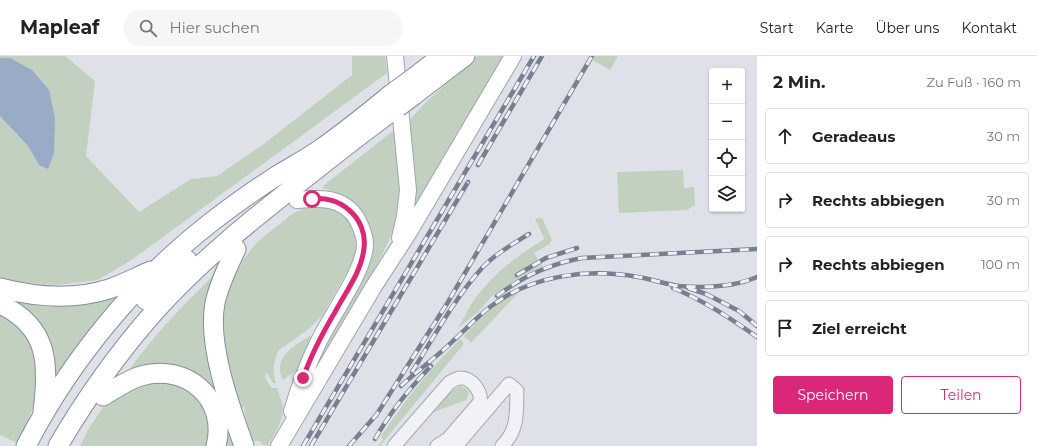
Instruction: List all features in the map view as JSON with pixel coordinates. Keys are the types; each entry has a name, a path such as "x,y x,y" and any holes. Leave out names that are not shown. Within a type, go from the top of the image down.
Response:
{"highway":[{"path":"70,446 129,359 162,319 188,291 236,249 364,144 393,108 442,56"},
{"path":"413,87 465,56"},
{"path":"26,446 69,374 93,342 158,268 236,203 279,174 393,108"},
{"path":"58,446 85,401 109,367 155,311 179,286 259,214 393,108"},
{"path":"40,446 63,406 81,379 131,315 199,248 311,156"},
{"path":"236,249 217,292 215,305 215,337 227,394 244,446"},
{"path":"0,288 21,293 47,296 87,294 107,290 158,268"},
{"path":"0,304 26,321 35,331 41,344 46,360 46,378 42,417"},
{"path":"103,396 142,376 166,374 185,378 202,390 212,403 218,424 219,436 216,446"}],"main road":[{"path":"388,265 402,232 406,216 408,190 395,56"},
{"path":"282,440 409,232 513,56"},
{"path":"282,440 305,371 318,342 356,274 365,244 360,224 355,216 345,207 325,199 297,200"}],"street":[{"path":"394,446 449,383 459,378 467,380 479,392 481,397 480,402 448,439 437,446"},
{"path":"456,446 509,384 517,391 515,428 502,446"}],"green space":[{"path":"0,56 65,56 95,81 86,156 139,212 191,179 217,176 265,143 352,75 352,56 385,56 387,73 133,259 98,280 58,285 14,282 0,277 0,116 28,146 39,165 10,58 0,58"},
{"path":"477,56 508,56 416,212 412,209 409,121 424,104"},
{"path":"595,56 618,56 610,70 593,60"},
{"path":"394,130 398,164 399,198 393,230 375,268 310,377 372,238 370,227 362,211 342,195 323,188 323,186"},
{"path":"683,170 684,188 694,187 695,205 687,210 619,213 617,172"},
{"path":"328,206 339,212 350,223 357,237 357,251 353,262 322,316 310,328 278,351 274,364 276,383 273,383 266,372 265,378 272,388 277,388 283,410 280,424 268,446 262,444 260,441 253,441 246,420 244,406 240,412 228,369 220,313 235,270 257,242 292,214 304,208"},
{"path":"542,218 552,240 548,245 534,253 542,266 520,277 492,296 479,311 458,328 472,303 487,284 513,260 543,240 544,238 535,219"},
{"path":"215,274 237,446 222,446 207,388 126,374 146,347 168,322"},
{"path":"129,287 52,389 52,381 11,304 14,296"},
{"path":"518,293 471,343 464,336 496,305 511,295"},
{"path":"0,307 40,350 42,384 19,444 0,435"},
{"path":"310,336 313,339 299,373 295,371 283,380 280,365 285,354"},
{"path":"460,339 463,342 463,345 380,446 378,446 383,440 381,436 407,399 437,363"},
{"path":"174,380 206,402 212,446 80,446 89,428 106,403 127,388"},
{"path":"460,386 467,389 469,394 466,400 434,412 449,393"}],"water":[{"path":"0,58 10,58 32,70 49,90 55,118 54,153 48,169 39,165 28,146 0,116"}],"railway":[{"path":"303,446 534,56"},
{"path":"478,165 542,56"},
{"path":"349,446 377,414 448,302 592,56"},
{"path":"311,446 468,182"},
{"path":"412,372 462,292 482,268 504,250 529,234"},
{"path":"517,275 546,258 577,248"},
{"path":"497,296 517,282 547,267 582,258 757,249"},
{"path":"401,386 490,307 506,296 542,281 580,274 600,273 638,277 679,286 709,287 739,283 757,277"},
{"path":"673,288 716,310 757,337"},
{"path":"688,288 706,294 739,311 757,326"},
{"path":"375,439 387,419 431,366"}],"route":[{"path":"303,378 318,342 356,274 365,244 360,224 350,211 332,200 318,198 312,199"}]}
